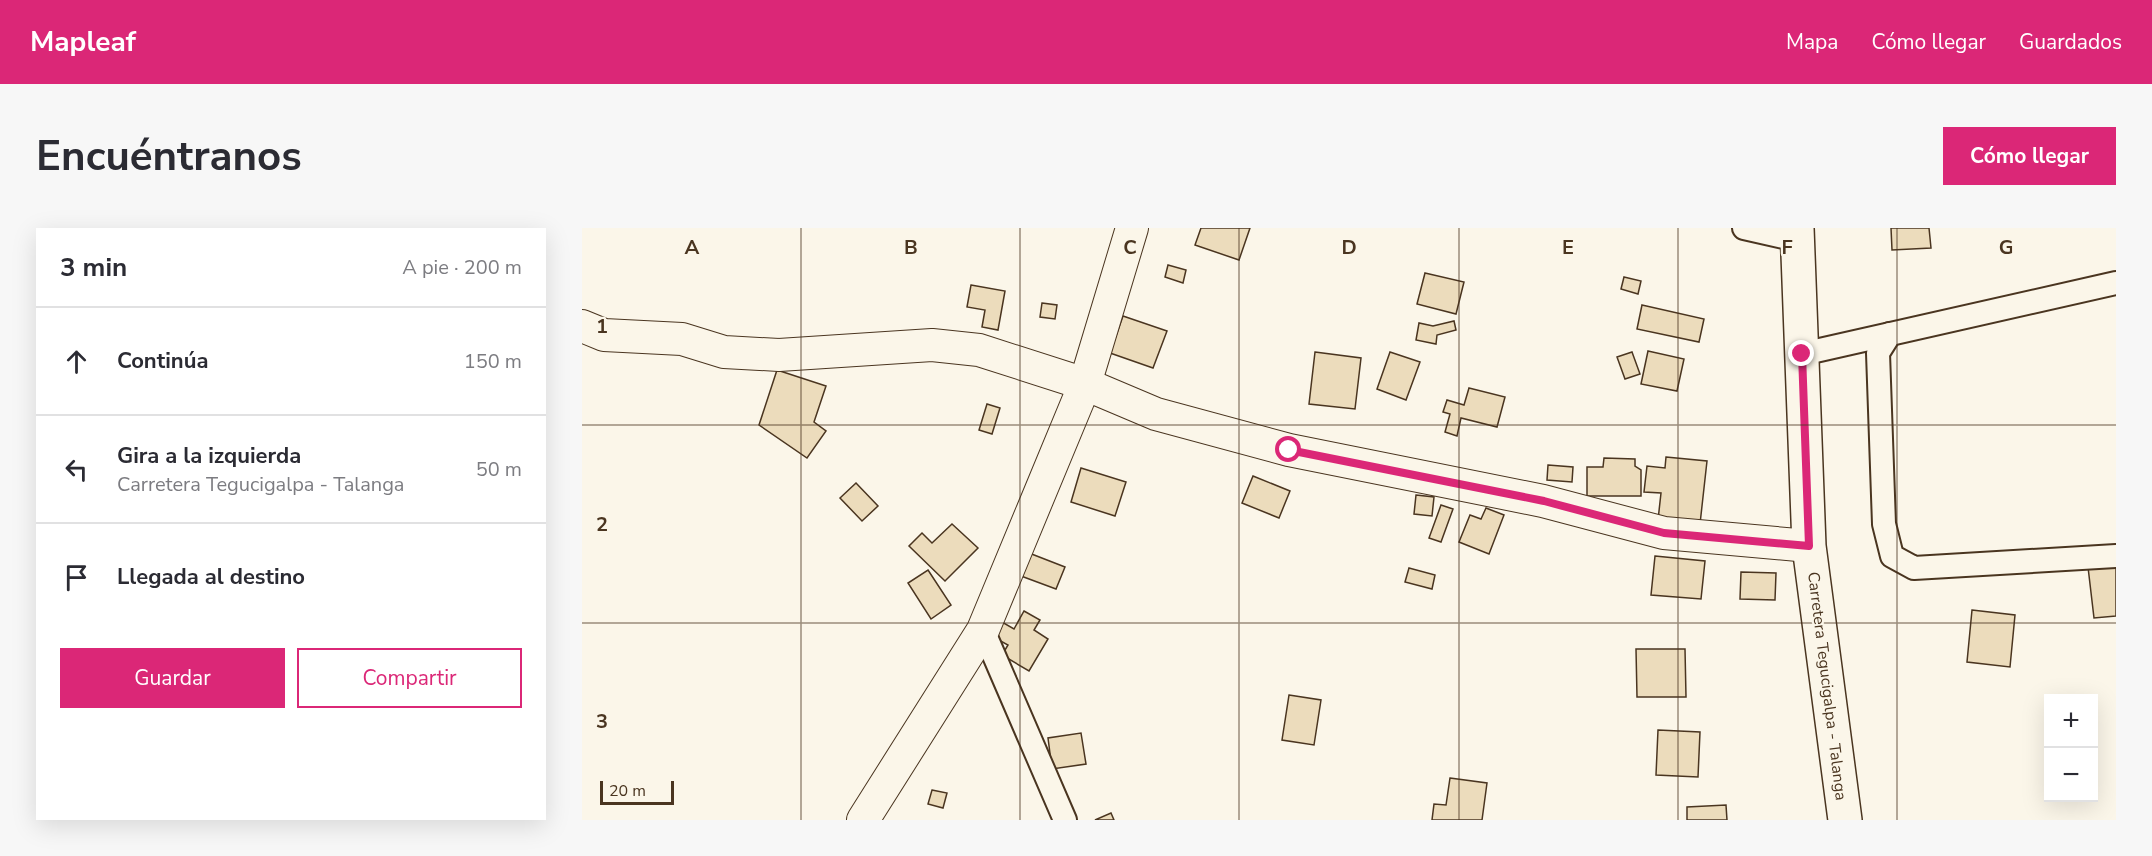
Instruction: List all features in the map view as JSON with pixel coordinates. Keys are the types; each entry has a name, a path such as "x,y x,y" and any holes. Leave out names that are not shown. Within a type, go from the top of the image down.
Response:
{"main road":[{"name":"Carretera Tegucigalpa - Talanga","path":"1797,234 1809,546 1845,820"}],"street":[{"path":"863,820 983,630 1085,384 1132,228"},
{"path":"1744,228 1797,234"},
{"path":"1802,354 2116,283"},
{"path":"582,326 604,335 682,339 724,352 779,355 932,345 979,350 1085,384 1155,414 1289,450 1544,501 1664,533 1809,546"},
{"path":"1890,334 1878,353 1884,524 1892,556 1914,568 2116,556"},
{"path":"983,630 1065,820"}],"building":[{"path":"1201,228 1250,228 1239,260 1195,245"},
{"path":"1891,228 1929,228 1931,248 1892,250"},
{"path":"1168,265 1186,270 1183,283 1165,277"},
{"path":"1425,273 1464,282 1456,314 1417,304"},
{"path":"1624,277 1641,281 1638,294 1621,289"},
{"path":"971,285 1005,291 998,330 982,327 985,310 967,307"},
{"path":"1042,303 1057,305 1055,319 1040,317"},
{"path":"1642,305 1704,319 1699,342 1637,329"},
{"path":"1123,316 1167,331 1153,368 1110,353"},
{"path":"1454,321 1456,330 1437,335 1436,344 1416,340 1419,323 1433,326"},
{"path":"1648,351 1684,359 1677,391 1641,384"},
{"path":"1315,352 1361,358 1355,409 1309,404"},
{"path":"1390,352 1420,362 1406,400 1377,389"},
{"path":"1632,352 1640,374 1625,379 1617,357"},
{"path":"777,370 826,386 814,422 826,431 807,458 759,425"},
{"path":"1469,388 1505,397 1497,427 1461,418 1457,436 1445,432 1450,414 1443,412 1447,400 1464,405"},
{"path":"987,404 1000,408 992,434 979,430"},
{"path":"1666,457 1707,461 1700,524 1658,520 1661,493 1644,492 1647,466 1665,468"},
{"path":"1604,458 1635,459 1635,466 1641,470 1641,496 1587,496 1587,467 1603,467"},
{"path":"1548,465 1573,467 1572,482 1547,480"},
{"path":"1081,468 1126,482 1115,516 1071,502"},
{"path":"1253,476 1290,491 1279,518 1242,503"},
{"path":"856,483 878,506 862,521 840,498"},
{"path":"1416,495 1434,497 1432,516 1414,514"},
{"path":"1441,505 1453,509 1441,542 1429,538"},
{"path":"1486,508 1504,515 1489,554 1459,542 1470,515 1481,519"},
{"path":"952,524 978,548 945,581 909,546 922,533 932,543"},
{"path":"1029,553 1065,567 1056,589 1021,576"},
{"path":"1655,556 1705,561 1701,599 1651,595"},
{"path":"2116,565 2116,616 2094,618 2088,567"},
{"path":"1409,568 1435,575 1432,589 1405,582"},
{"path":"928,570 951,605 931,619 908,583"},
{"path":"1741,572 1776,573 1775,600 1740,599"},
{"path":"1972,610 2015,615 2010,667 1967,662"},
{"path":"1024,611 1040,620 1034,630 1048,639 1029,671 1002,655 1008,645 986,633 995,618 1014,629"},
{"path":"1636,649 1685,649 1686,697 1637,697"},
{"path":"1289,695 1321,700 1314,745 1282,740"},
{"path":"1658,730 1700,732 1698,777 1656,775"},
{"path":"1081,733 1086,764 1052,769 1048,738"},
{"path":"1450,778 1487,783 1482,820 1432,820 1434,804 1446,805"},
{"path":"932,790 947,793 943,808 928,804"},
{"path":"1726,805 1727,820 1687,820 1687,807"},
{"path":"1111,813 1114,820 1095,820"}],"route":[{"path":"1289,450 1544,501 1664,533 1809,546 1802,354"}]}
